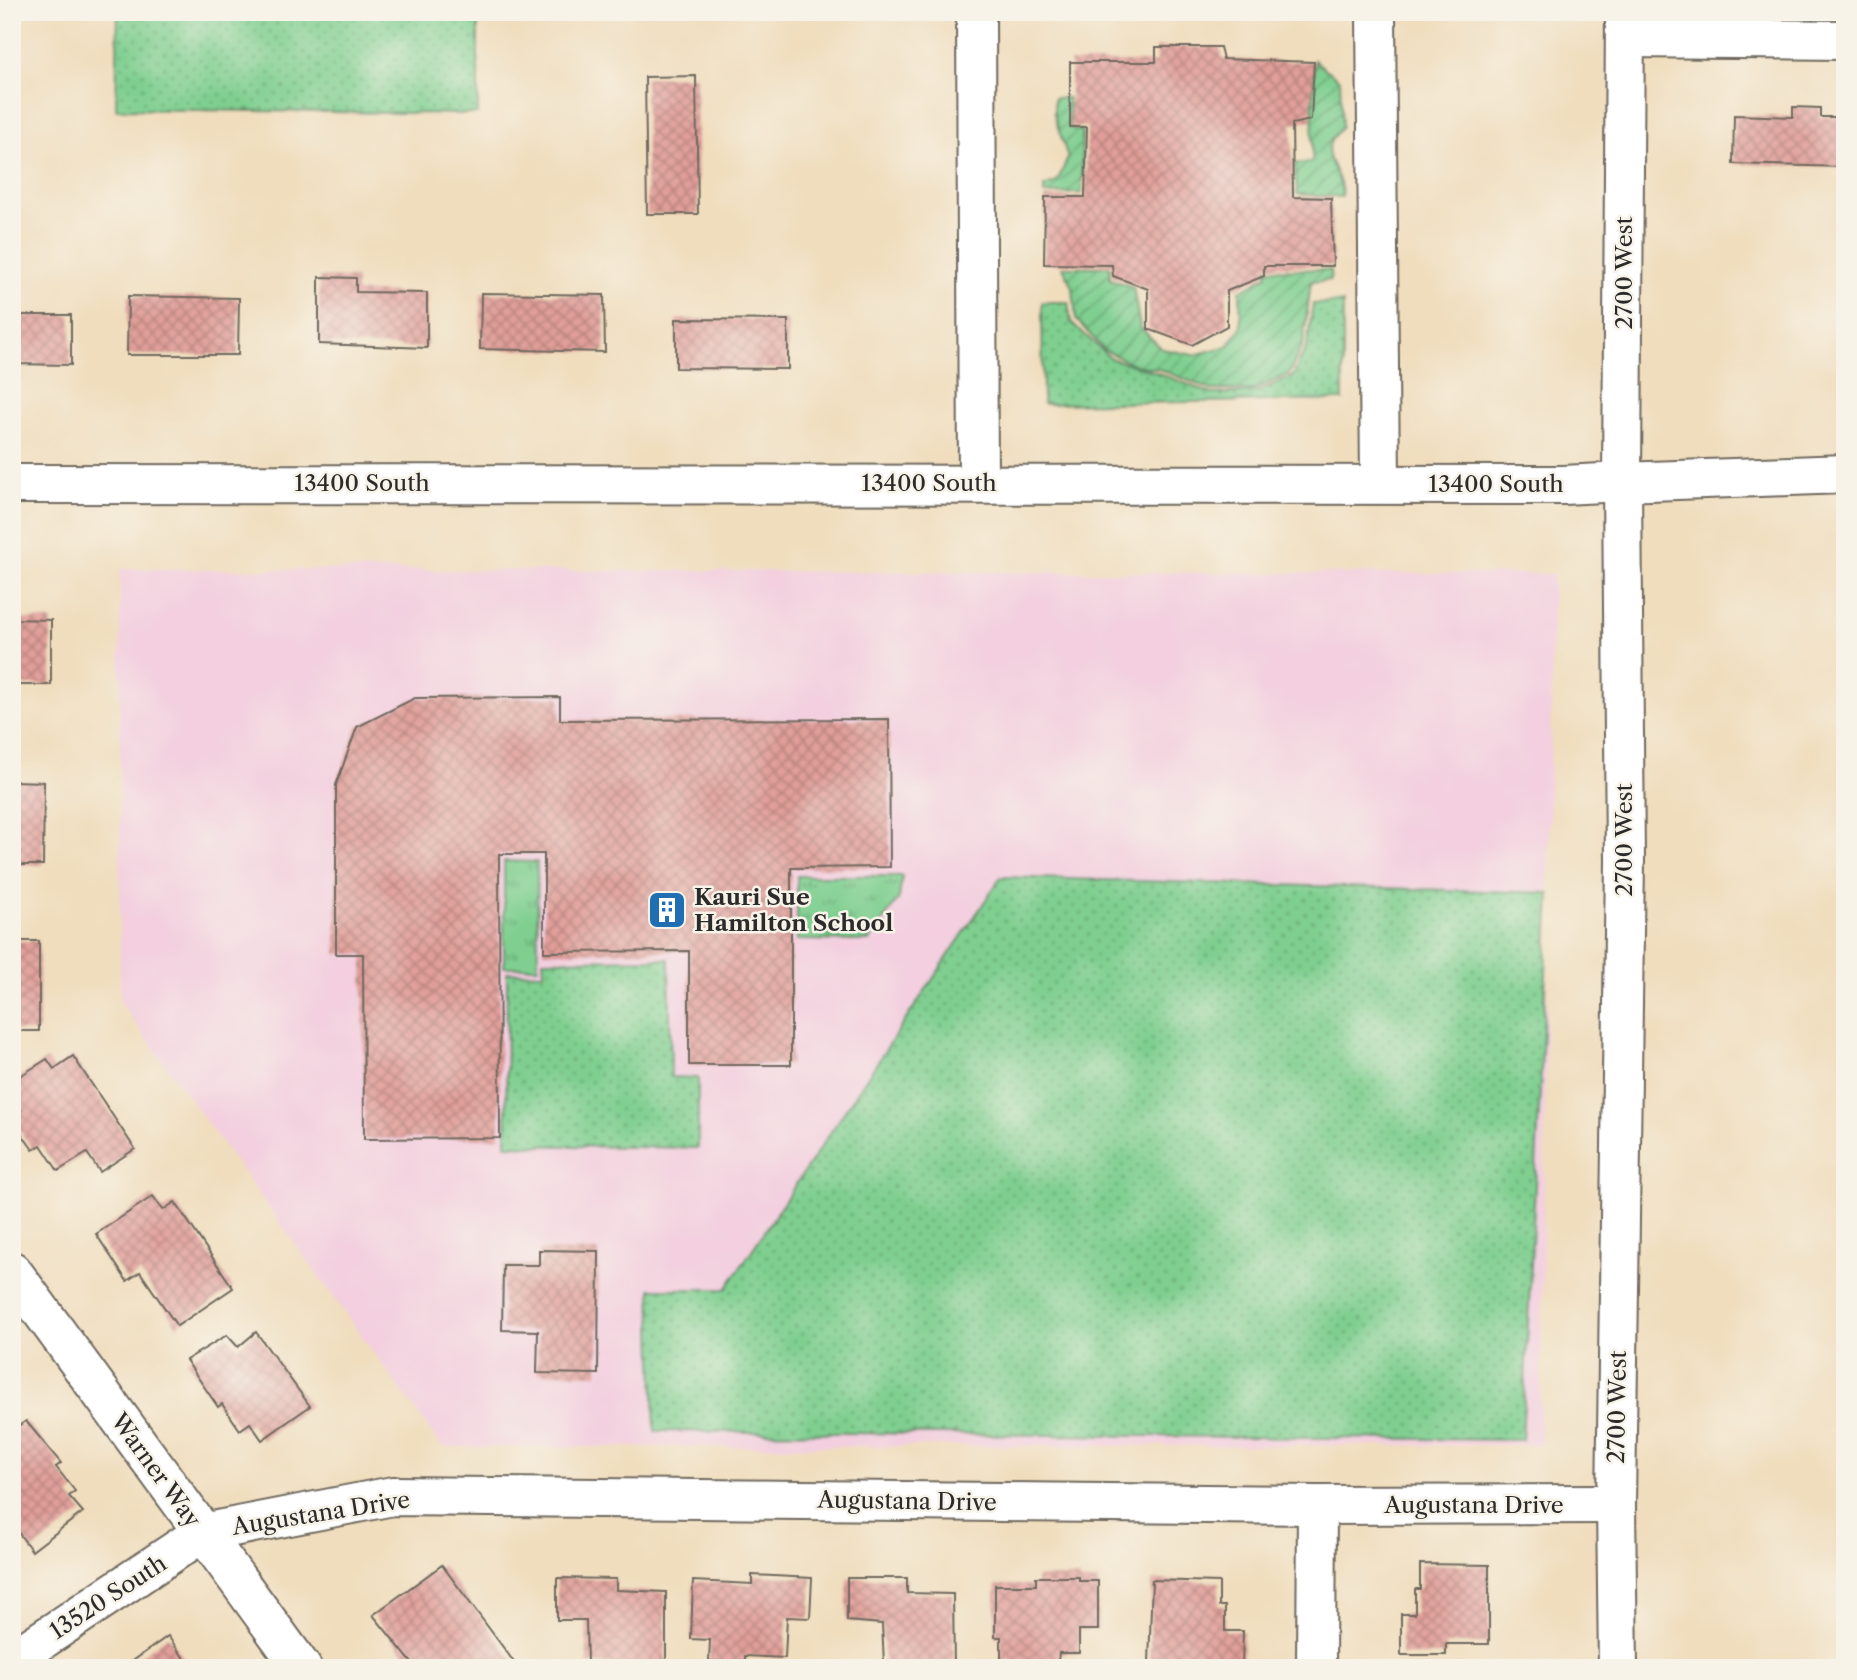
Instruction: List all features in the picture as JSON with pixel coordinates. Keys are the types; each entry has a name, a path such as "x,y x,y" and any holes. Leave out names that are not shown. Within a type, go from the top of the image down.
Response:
{"main road":[{"path":"976,12 978,483"},
{"path":"1376,12 1380,483"},
{"path":"1625,25 1845,40"},
{"name":"2700 West","path":"1618,1668 1616,1504 1625,861 1622,482 1625,25"},
{"name":"13400 South","path":"12,484 1563,485 1845,474"},
{"name":"Warner Way","path":"12,1271 302,1668"},
{"name":"Augustana Drive","path":"202,1534 393,1496 1317,1505 1616,1504"},
{"path":"1316,1668 1317,1505"},
{"name":"13520 South","path":"12,1660 202,1534"}],"shaded area":[{"path":"120,569 1553,574 1540,1445 442,1447 120,1002"}],"green space":[{"path":"118,12 478,12 478,114 116,109"},
{"path":"1314,60 1340,80 1342,127 1333,137 1328,153 1341,186 1342,197 1297,194 1295,164 1312,162"},
{"path":"1054,98 1068,98 1070,128 1082,131 1082,193 1044,194 1044,187 1057,182 1068,158 1054,115"},
{"path":"1063,267 1110,267 1110,279 1133,287 1140,327 1162,349 1194,355 1228,346 1241,327 1240,291 1267,276 1266,269 1331,270 1330,280 1311,282 1303,344 1289,374 1254,390 1212,390 1159,369 1135,365 1104,350 1076,319 1073,288"},
{"path":"1042,302 1068,302 1071,322 1110,358 1212,394 1257,392 1293,376 1307,346 1313,304 1343,303 1343,400 1043,404"},
{"path":"504,861 537,862 538,967 504,967"},
{"path":"797,876 902,876 899,898 869,941 797,940"},
{"path":"1001,877 1550,893 1522,1440 655,1431 651,1289 726,1289"},
{"path":"669,959 671,1077 698,1078 698,1148 506,1145 507,972 544,973 543,960"}],"building":[{"path":"1156,47 1220,47 1223,59 1314,62 1311,120 1292,124 1293,197 1331,198 1333,266 1264,266 1264,276 1227,291 1227,326 1192,345 1148,329 1148,289 1113,276 1112,265 1044,264 1045,197 1085,197 1087,127 1070,127 1070,62 1156,62"},
{"path":"696,76 698,214 647,214 645,77"},
{"path":"1793,107 1820,108 1820,117 1845,117 1845,167 1733,164 1734,115 1793,117"},
{"path":"319,277 356,278 356,292 427,293 427,348 319,344"},
{"path":"481,293 604,295 605,352 480,349"},
{"path":"128,296 239,298 238,355 127,355"},
{"path":"12,315 71,315 71,365 12,364"},
{"path":"676,319 788,320 788,369 676,368"},
{"path":"12,619 51,620 51,685 12,685"},
{"name":"Kauri Sue Hamilton School","path":"560,697 560,720 889,719 890,867 791,868 791,1065 689,1065 689,951 544,952 544,854 499,854 500,1138 364,1139 363,954 336,954 336,785 357,727 415,698"},
{"path":"12,781 44,782 43,865 12,865"},
{"path":"12,941 39,941 39,1031 12,1031"},
{"path":"73,1056 135,1149 100,1172 87,1153 58,1171 41,1145 33,1150 12,1120 12,1115 21,1110 12,1096 12,1081 47,1059 54,1069"},
{"path":"153,1196 163,1210 175,1202 233,1288 177,1326 140,1272 127,1281 96,1234"},
{"path":"539,1250 599,1251 598,1374 537,1373 538,1331 502,1330 503,1265 539,1265"},
{"path":"256,1332 310,1406 262,1440 250,1423 240,1430 222,1404 218,1407 186,1360 227,1335 238,1347"},
{"path":"26,1421 61,1463 56,1467 75,1491 69,1496 83,1512 32,1551 12,1524 12,1430"},
{"path":"1420,1564 1489,1565 1489,1644 1446,1644 1446,1655 1401,1655 1401,1614 1415,1614 1415,1589 1420,1589"},
{"path":"442,1565 514,1662 507,1668 405,1668 412,1663 373,1615"},
{"path":"752,1575 812,1578 810,1618 787,1617 785,1658 745,1656 745,1663 709,1661 710,1640 691,1639 693,1581 752,1584"},
{"path":"1036,1577 1079,1577 1079,1581 1098,1581 1098,1630 1079,1630 1079,1653 1059,1653 1058,1661 1001,1661 1001,1637 995,1637 995,1585 1036,1585"},
{"path":"557,1578 616,1579 616,1590 666,1592 666,1666 587,1664 586,1620 557,1620"},
{"path":"847,1578 907,1578 907,1593 953,1594 954,1666 884,1664 882,1624 847,1621"},
{"path":"1152,1580 1219,1582 1219,1606 1225,1606 1225,1631 1243,1631 1242,1668 1192,1668 1193,1664 1149,1663"},
{"path":"168,1636 191,1668 123,1668"}],"place":[{"name":"Kauri Sue Hamilton School","path":"667,910"}]}
